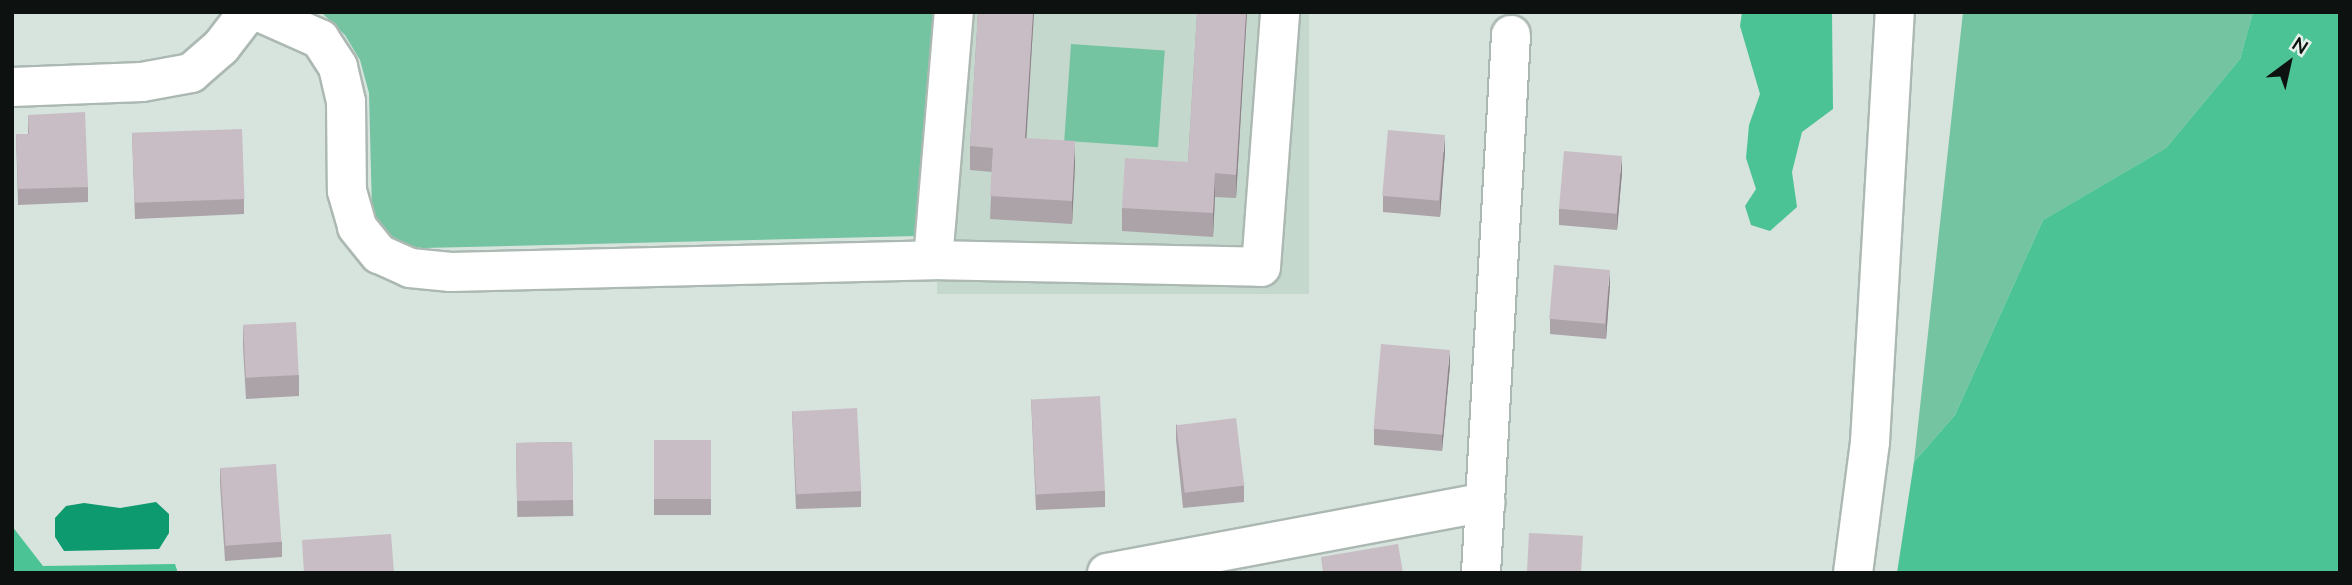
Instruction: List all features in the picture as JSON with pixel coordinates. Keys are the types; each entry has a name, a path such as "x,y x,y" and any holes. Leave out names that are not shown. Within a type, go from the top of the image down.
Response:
{"street":[{"path":"12,86 142,82 191,73 222,47 248,12"},
{"path":"259,12 320,39 338,67 346,102 347,191 358,227 379,254 410,268 451,272 933,260 1261,267 1280,12"},
{"path":"933,260 954,12"},
{"path":"1853,573 1871,429 1895,12"},
{"path":"1481,573 1511,35"},
{"path":"1107,573 1485,502"}],"shaded area":[{"path":"321,12 937,12 917,236 423,248 400,245 382,231 372,211 369,93 360,60 345,35"},
{"path":"937,12 1309,12 1309,294 937,294"},
{"path":"1742,12 1832,12 1833,109 1802,132 1792,172 1797,207 1770,231 1751,225 1745,206 1756,189 1746,158 1749,125 1760,94 1740,26"},
{"path":"1963,12 2253,12 2240,59 2166,148 2043,220 1955,415 1914,462"},
{"path":"2253,12 2340,12 2340,573 1897,573 1914,462 1955,415 2043,220 2166,148 2240,59"},
{"path":"1071,44 1165,51 1158,147 1064,141"},
{"path":"156,502 169,514 169,533 159,549 64,551 55,537 55,518 66,506 84,503 120,508"},
{"path":"12,526 43,566 175,564 178,573 12,573"}],"building":[{"path":"978,12 1033,12 1025,138 1075,141 1072,201 990,196 993,148 970,146"},
{"path":"1197,12 1246,12 1236,175 1215,173 1213,213 1122,208 1125,158 1188,162"},
{"path":"85,112 88,187 18,189 16,134 29,134 28,115"},
{"path":"242,129 244,199 135,203 132,133"},
{"path":"1388,130 1445,135 1439,201 1382,196"},
{"path":"1564,151 1622,156 1617,214 1559,209"},
{"path":"1554,265 1610,270 1605,324 1549,319"},
{"path":"296,322 299,375 246,378 243,325"},
{"path":"1381,344 1450,350 1442,435 1374,429"},
{"path":"1100,396 1105,491 1036,494 1031,400"},
{"path":"857,408 861,491 796,494 792,411"},
{"path":"1236,418 1244,485 1185,493 1176,425"},
{"path":"654,440 711,440 711,499 654,499"},
{"path":"572,442 573,500 517,501 516,443"},
{"path":"276,464 281,542 226,546 220,468"},
{"path":"1529,533 1583,536 1581,573 1527,573"},
{"path":"391,534 394,573 304,573 302,540"},
{"path":"1398,544 1403,573 1323,573 1321,557"}]}
